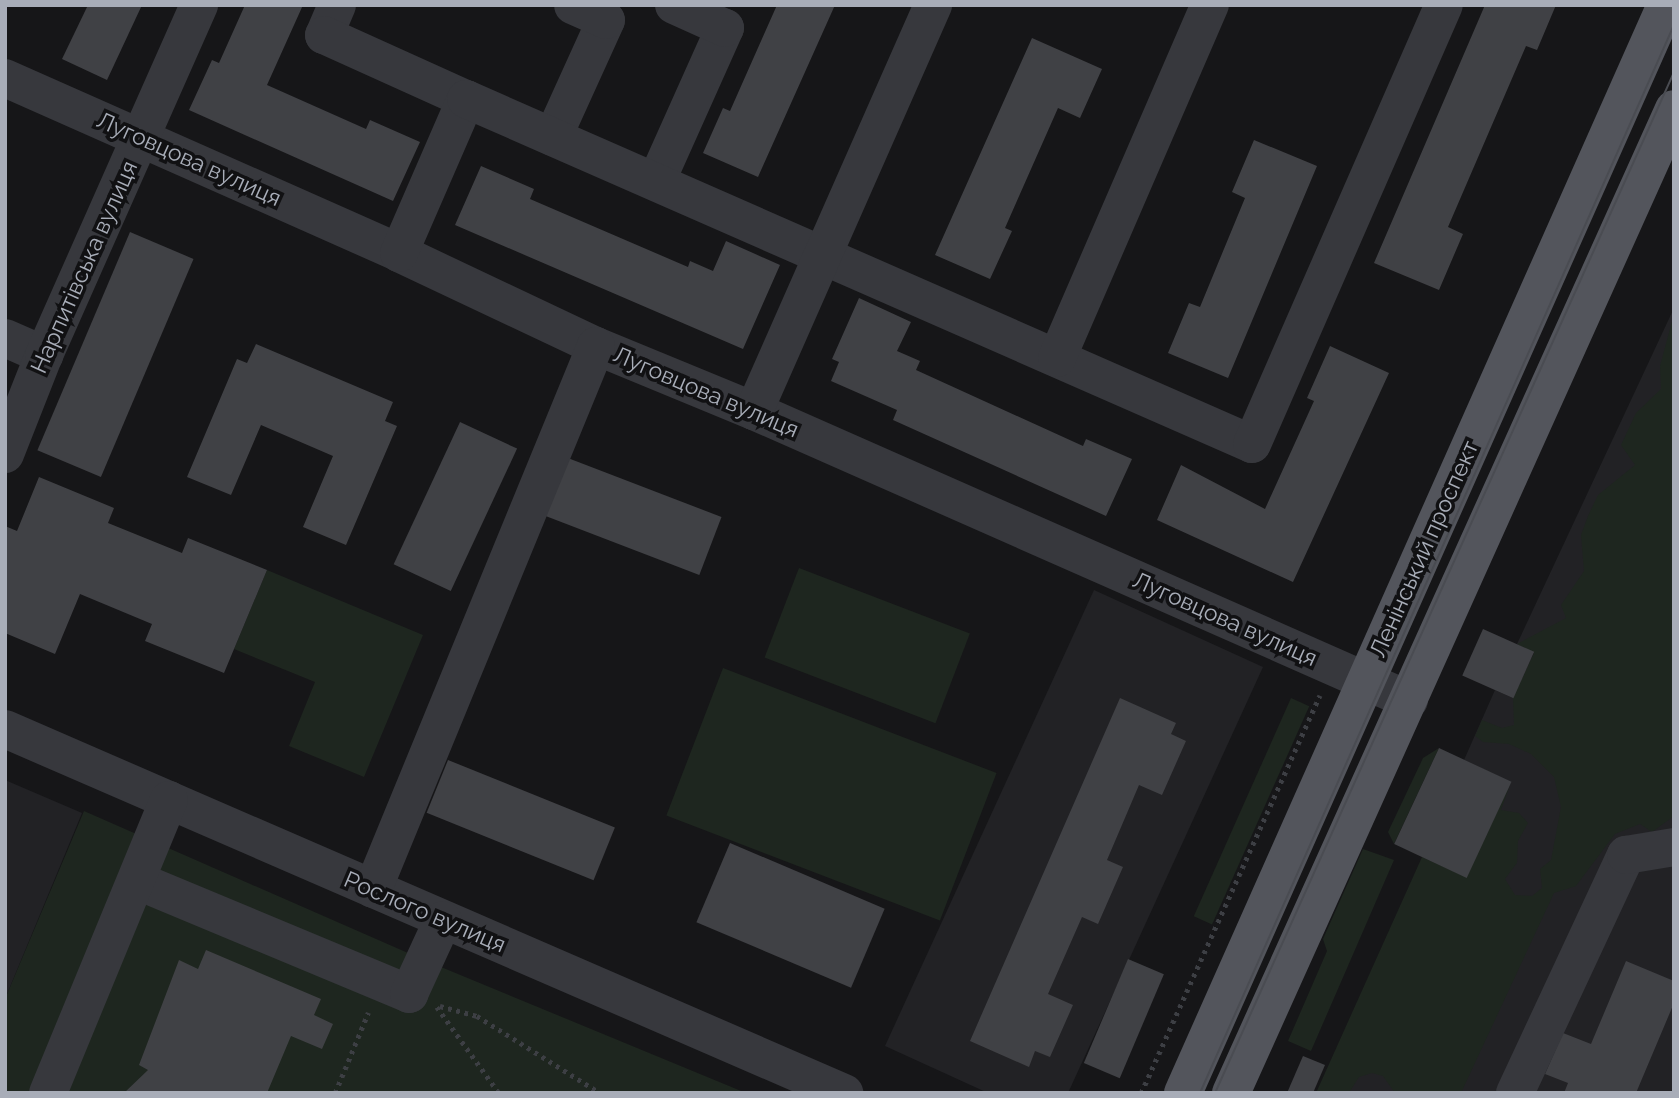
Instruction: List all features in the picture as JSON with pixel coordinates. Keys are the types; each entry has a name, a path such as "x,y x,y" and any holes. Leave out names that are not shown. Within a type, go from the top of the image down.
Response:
{"main road":[{"name":"Ленінський проспект","path":"1183,1093 1349,674 1665,7"},
{"name":"Ленінський проспект","path":"1231,1093 1674,109"}],"street":[{"name":"Нарпитівська вулиця","path":"5,454 44,355 200,5"},
{"path":"337,5 324,36 1252,444 1444,5"},
{"path":"553,137 606,20 573,5"},
{"path":"656,182 725,28 674,5"},
{"path":"754,411 933,5"},
{"path":"1057,358 1210,5"},
{"name":"Луговцова вулиця","path":"5,78 399,253 596,346 754,411 1409,700"},
{"path":"399,253 466,99"},
{"path":"5,338 44,355"},
{"path":"373,890 596,346"},
{"name":"Рослого вулиця","path":"5,729 844,1093"},
{"path":"48,1093 138,881 169,800"},
{"path":"1515,1093 1626,855 1674,847"},
{"path":"138,881 423,999 443,920"}],"path":[{"path":"1140,1093 1349,674"},
{"path":"335,1093 367,1015 379,1001 423,999 477,1016 600,1093"},
{"path":"423,999 499,1093"}],"shaded area":[{"path":"1674,308 1674,1093 1316,1093 1466,877 1511,782 1464,760 1495,690 1513,698 1534,653 1517,644"},
{"path":"1674,314 1674,816 1652,832 1640,824 1615,834 1576,886 1554,893 1461,1093 1395,1093 1383,1076 1372,1073 1359,1077 1349,1093 1316,1093 1422,857 1466,877 1511,782 1501,810 1519,813 1528,823 1518,841 1517,863 1505,879 1515,895 1532,896 1542,888 1540,869 1551,860 1561,807 1554,777 1531,754 1509,744 1483,742 1475,736 1482,720 1502,728 1514,725 1513,698 1534,653 1517,644 1566,618 1561,605 1584,571 1581,535 1588,516 1598,495 1635,465 1621,445 1636,413 1661,389 1660,366"},
{"path":"799,568 970,634 935,723 765,658"},
{"path":"267,570 423,635 364,777 289,746 315,682 234,649"},
{"path":"1094,590 1263,667 1068,1093 988,1093 885,1046"},
{"path":"723,668 997,773 940,921 666,816"},
{"path":"1291,698 1309,706 1212,924 1194,916"},
{"path":"1439,748 1394,844 1388,832 1423,758"},
{"path":"5,780 82,813 5,999"},
{"path":"84,811 424,960 746,1093 5,1093 5,999"},
{"path":"1363,849 1394,860 1311,1051 1288,1041 1327,951 1323,939"}],"building":[{"path":"88,5 142,5 107,80 62,59"},
{"path":"245,5 303,5 267,85 366,129 370,120 420,142 393,201 189,110 212,60 219,63"},
{"path":"777,5 835,5 758,177 703,153 723,108 730,111"},
{"path":"1485,5 1556,5 1537,50 1526,46 1448,227 1463,234 1439,290 1374,263"},
{"path":"1032,38 1102,69 1080,118 1058,108 1005,228 1012,231 990,279 935,255"},
{"path":"1254,140 1317,166 1228,378 1168,353 1189,303 1200,307 1245,198 1232,192"},
{"path":"481,166 534,189 530,199 688,267 690,261 713,271 726,241 780,265 743,349 455,225"},
{"path":"130,232 194,259 101,477 37,450"},
{"path":"859,298 911,322 897,351 920,361 916,370 1083,446 1086,439 1132,459 1106,516 893,420 897,410 831,381 839,362 832,359"},
{"path":"256,344 393,402 385,421 397,426 346,545 303,527 333,456 261,425 231,495 187,477 237,359 247,363"},
{"path":"1330,346 1389,373 1293,582 1157,520 1181,465 1265,509 1314,401 1307,398"},
{"path":"460,422 517,449 451,591 394,564"},
{"path":"560,455 722,517 699,575 538,513"},
{"path":"39,477 114,508 108,523 182,553 188,538 267,570 224,673 145,641 152,624 80,594 55,654 5,633 5,526 17,531"},
{"path":"1483,629 1534,652 1513,698 1462,676"},
{"path":"1120,698 1176,723 1171,734 1186,741 1162,795 1139,785 1107,860 1123,867 1098,924 1082,917 1048,994 1073,1005 1050,1057 1035,1051 1029,1067 970,1041"},
{"path":"1439,748 1512,782 1467,878 1394,844"},
{"path":"448,760 615,827 594,880 427,813"},
{"path":"730,843 885,909 851,988 696,922"},
{"path":"206,950 321,999 314,1015 333,1024 322,1049 291,1036 267,1093 124,1093 148,1070 139,1065 179,960 198,969"},
{"path":"1128,959 1164,974 1120,1078 1084,1063"},
{"path":"1626,961 1674,981 1674,1003 1636,1093 1564,1093 1568,1083 1545,1074 1563,1033 1591,1044"},
{"path":"1303,1056 1325,1065 1313,1093 1287,1093"}],"tram line":[{"path":"1200,1093 1674,25"},
{"path":"1215,1093 1674,72"}]}
